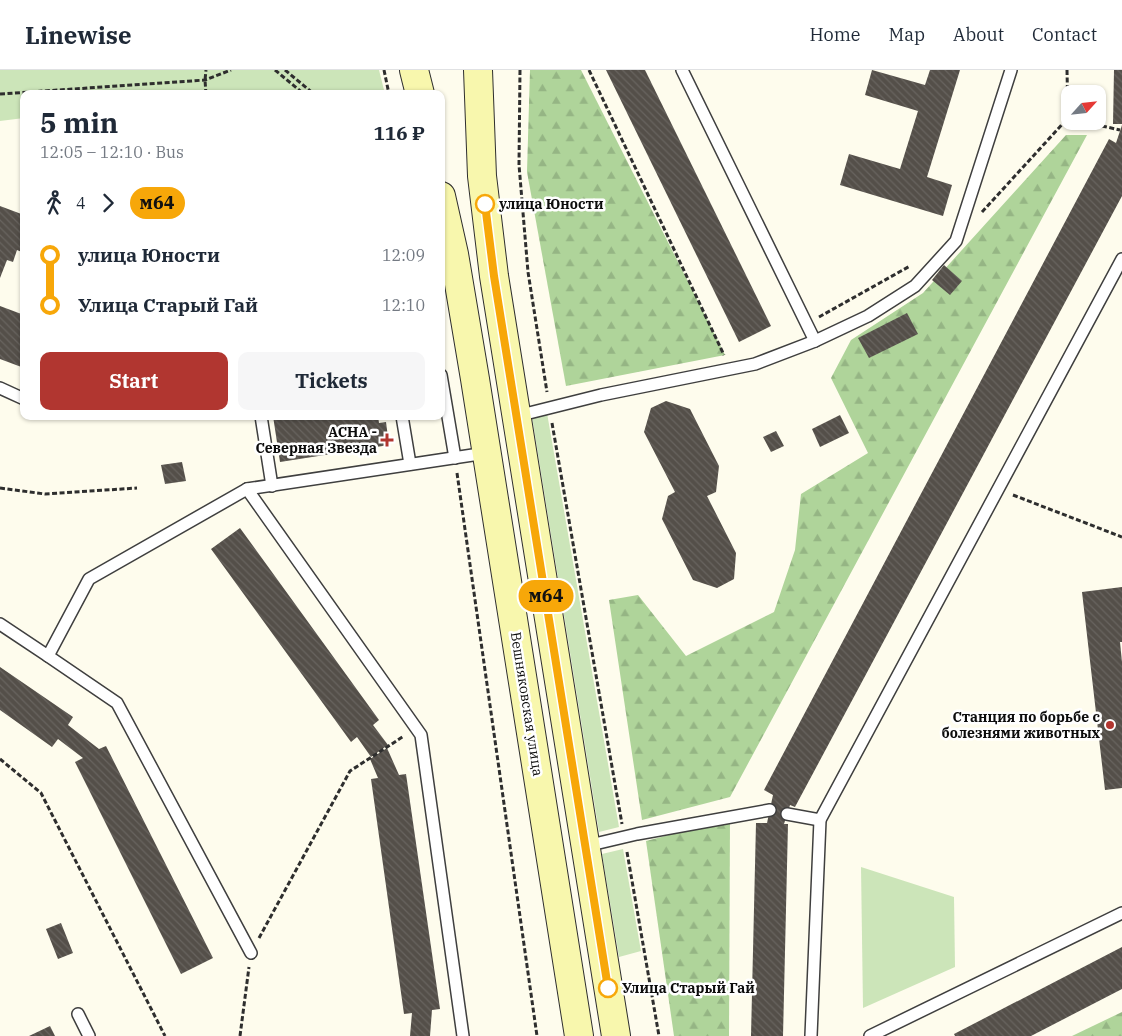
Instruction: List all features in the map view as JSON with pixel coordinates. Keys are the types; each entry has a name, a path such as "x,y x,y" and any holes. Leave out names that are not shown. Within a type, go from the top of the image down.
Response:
{"main road":[{"path":"414,70 419,90"},
{"path":"478,70 482,176 487,219 616,1036"},
{"name":"Вешняковская улица","path":"445,214 454,254 487,453 580,1036"}],"lane":[{"path":"682,70 816,342"},
{"path":"517,416 549,407 754,364 816,342 868,316 915,286 956,241 1011,70"},
{"path":"811,1036 820,820 1122,259"},
{"path":"0,388 20,396"},
{"path":"445,398 455,458"},
{"path":"262,420 272,486"},
{"path":"403,420 410,464"},
{"path":"48,656 89,579 247,489 487,453"},
{"path":"247,489 421,735 463,1036"},
{"path":"0,624 117,703 251,953"},
{"path":"586,846 624,837 770,810"},
{"path":"787,814 820,820"},
{"path":"870,1036 1122,913"},
{"path":"78,1014 89,1036"}],"path":[{"path":"206,70 206,90"},
{"path":"59,90 205,80 231,70"},
{"path":"275,70 299,90"},
{"path":"284,70 309,90"},
{"path":"384,70 388,90"},
{"path":"520,70 519,165 528,272 549,407 659,1036"},
{"path":"590,70 731,369"},
{"path":"1067,70 1068,85"},
{"path":"0,94 20,93"},
{"path":"1106,127 1120,130"},
{"path":"956,241 1061,128"},
{"path":"806,324 914,264"},
{"path":"455,458 537,1036"},
{"path":"0,488 45,494 137,488"},
{"path":"998,490 1122,537"},
{"path":"240,1036 251,953 350,772 416,728"},
{"path":"0,759 41,793 165,1036"}],"green space":[{"path":"0,70 379,70 384,90 20,90 20,118 0,121"},
{"path":"530,70 581,70 725,355 566,386 527,172"},
{"path":"1066,135 1087,135 730,797 642,820 609,600 638,595 686,656 774,612 795,550 801,494 868,453 831,378 851,340 923,293"},
{"path":"547,413 619,827 599,832 532,417"},
{"path":"730,819 729,1036 674,1036 646,841"},
{"path":"623,849 641,951 619,957 602,854"},
{"path":"861,867 954,897 955,967 863,1008"},
{"path":"1122,1012 1122,1036 1072,1036"}],"building":[{"path":"606,70 645,70 771,326 739,342"},
{"path":"872,70 925,85 930,70 960,70 927,177 952,185 943,216 840,185 849,154 900,169 918,111 865,95"},
{"path":"1114,70 1122,70 1122,124 1113,124"},
{"path":"1122,125 1122,196 795,807 790,805 784,824 788,824 783,1036 751,1036 756,823 767,823 773,795 764,790 1109,139 1116,143"},
{"path":"0,206 20,214 20,251 17,250 13,262 7,260 0,278"},
{"path":"944,265 962,281 950,295 932,280"},
{"path":"0,306 20,314 20,366 0,359"},
{"path":"907,313 918,334 869,358 858,338"},
{"path":"666,401 690,409 719,466 716,492 707,496 736,553 734,579 717,588 693,580 662,519 668,496 675,492 644,432 651,408"},
{"path":"840,415 849,433 820,447 812,429"},
{"path":"274,420 379,420 379,423 386,422 389,445 280,462"},
{"path":"776,431 784,446 771,452 763,437"},
{"path":"182,462 186,481 165,484 161,465"},
{"path":"240,528 379,720 373,725 388,745 371,757 357,737 351,742 211,549"},
{"name":"Станция по борьбе с болезнями животных","path":"1122,587 1122,642 1120,642 1122,662 1122,788 1105,790 1082,592"},
{"path":"0,667 73,717 68,725 99,749 106,746 213,958 181,974 75,762 83,758 58,739 52,747 0,710"},
{"path":"387,748 399,775 406,774 440,1009 432,1010 430,1036 410,1036 412,1013 404,1014 371,779 378,778 370,759"},
{"path":"61,923 73,953 58,959 46,929"},
{"path":"1122,947 1122,989 1031,1036 955,1036 954,1034"},
{"path":"50,1026 55,1036 29,1036"}],"bus line":[{"name":"м64","path":"485,204 494,276 608,988"}],"place":[{"name":"улица Юности","path":"485,204"},
{"name":"АСНА - Северная Звезда","path":"387,440"},
{"name":"Станция по борьбе с болезнями животных","path":"1110,725"},
{"name":"Улица Старый Гай","path":"608,988"}]}
